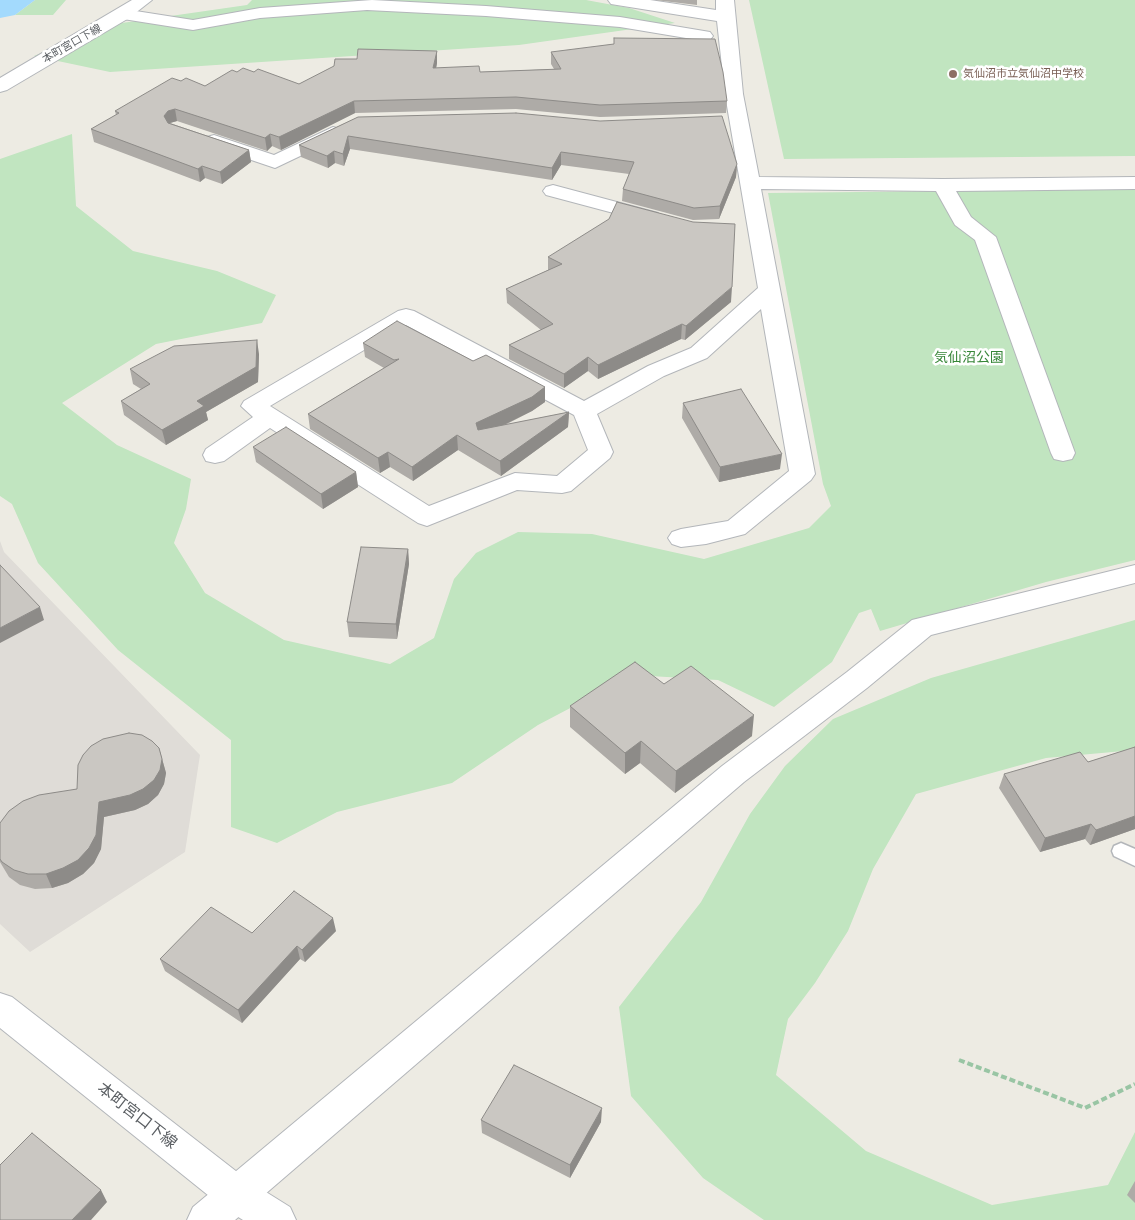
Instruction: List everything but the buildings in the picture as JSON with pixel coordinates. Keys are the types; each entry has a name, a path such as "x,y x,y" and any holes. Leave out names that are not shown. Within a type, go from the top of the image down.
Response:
{"street":[{"name":"本町宮口下線","path":"0,86 123,14 143,0"},
{"path":"617,0 725,8 739,120 751,183 749,226 769,290 802,474 736,528 681,538"},
{"path":"123,14 193,26 260,13 367,5 486,11 620,22 704,36"},
{"path":"719,120 739,120"},
{"path":"196,135 275,162 346,126"},
{"path":"751,183 943,185 1135,183"},
{"path":"943,185 962,220 984,237 1063,453"},
{"path":"553,191 674,224"},
{"path":"584,411 656,371 699,353 769,290"},
{"path":"406,316 584,411 601,452 562,485 515,481 427,517 252,406 406,316"},
{"path":"215,455 269,417"},
{"path":"206,1220 733,774 857,680 922,627 1135,574"},
{"name":"本町宮口下線","path":"0,1008 237,1195 277,1220"}],"path":[{"path":"959,1060 1085,1108 1135,1084"}],"shaded area":[{"path":"0,541 4,552 200,755 185,852 30,952 0,924"}],"green space":[{"path":"35,0 66,0 53,15 15,15"},
{"path":"252,0 586,0 629,8 675,23 519,45 110,72 34,56 108,25 247,5"},
{"path":"749,0 1135,0 1135,156 784,159"},
{"name":"気仙沼公園","path":"72,134 76,206 133,251 217,271 276,295 262,323 156,344 62,403 117,445 191,479 186,509 174,543 205,593 284,640 390,664 434,638 454,579 476,553 518,532 592,534 704,559 809,528 831,506 823,484 768,193 1135,189 1135,560 1046,582 880,631 871,609 859,613 832,662 774,707 718,680 633,675 538,725 452,783 337,812 277,843 231,827 231,740 118,650 38,563 12,504 0,496 0,159"},
{"path":"1135,620 1135,750 1046,758 916,794 873,869 848,931 815,983 788,1019 776,1075 866,1151 992,1205 1108,1185 1135,1132 1135,1220 764,1220 703,1178 631,1096 619,1007 701,902 750,814 785,766 833,719 931,678"}],"water":[{"path":"0,0 35,0 15,15 0,18"}],"place":[{"name":"気仙沼市立気仙沼中学校","path":"953,74"}]}
